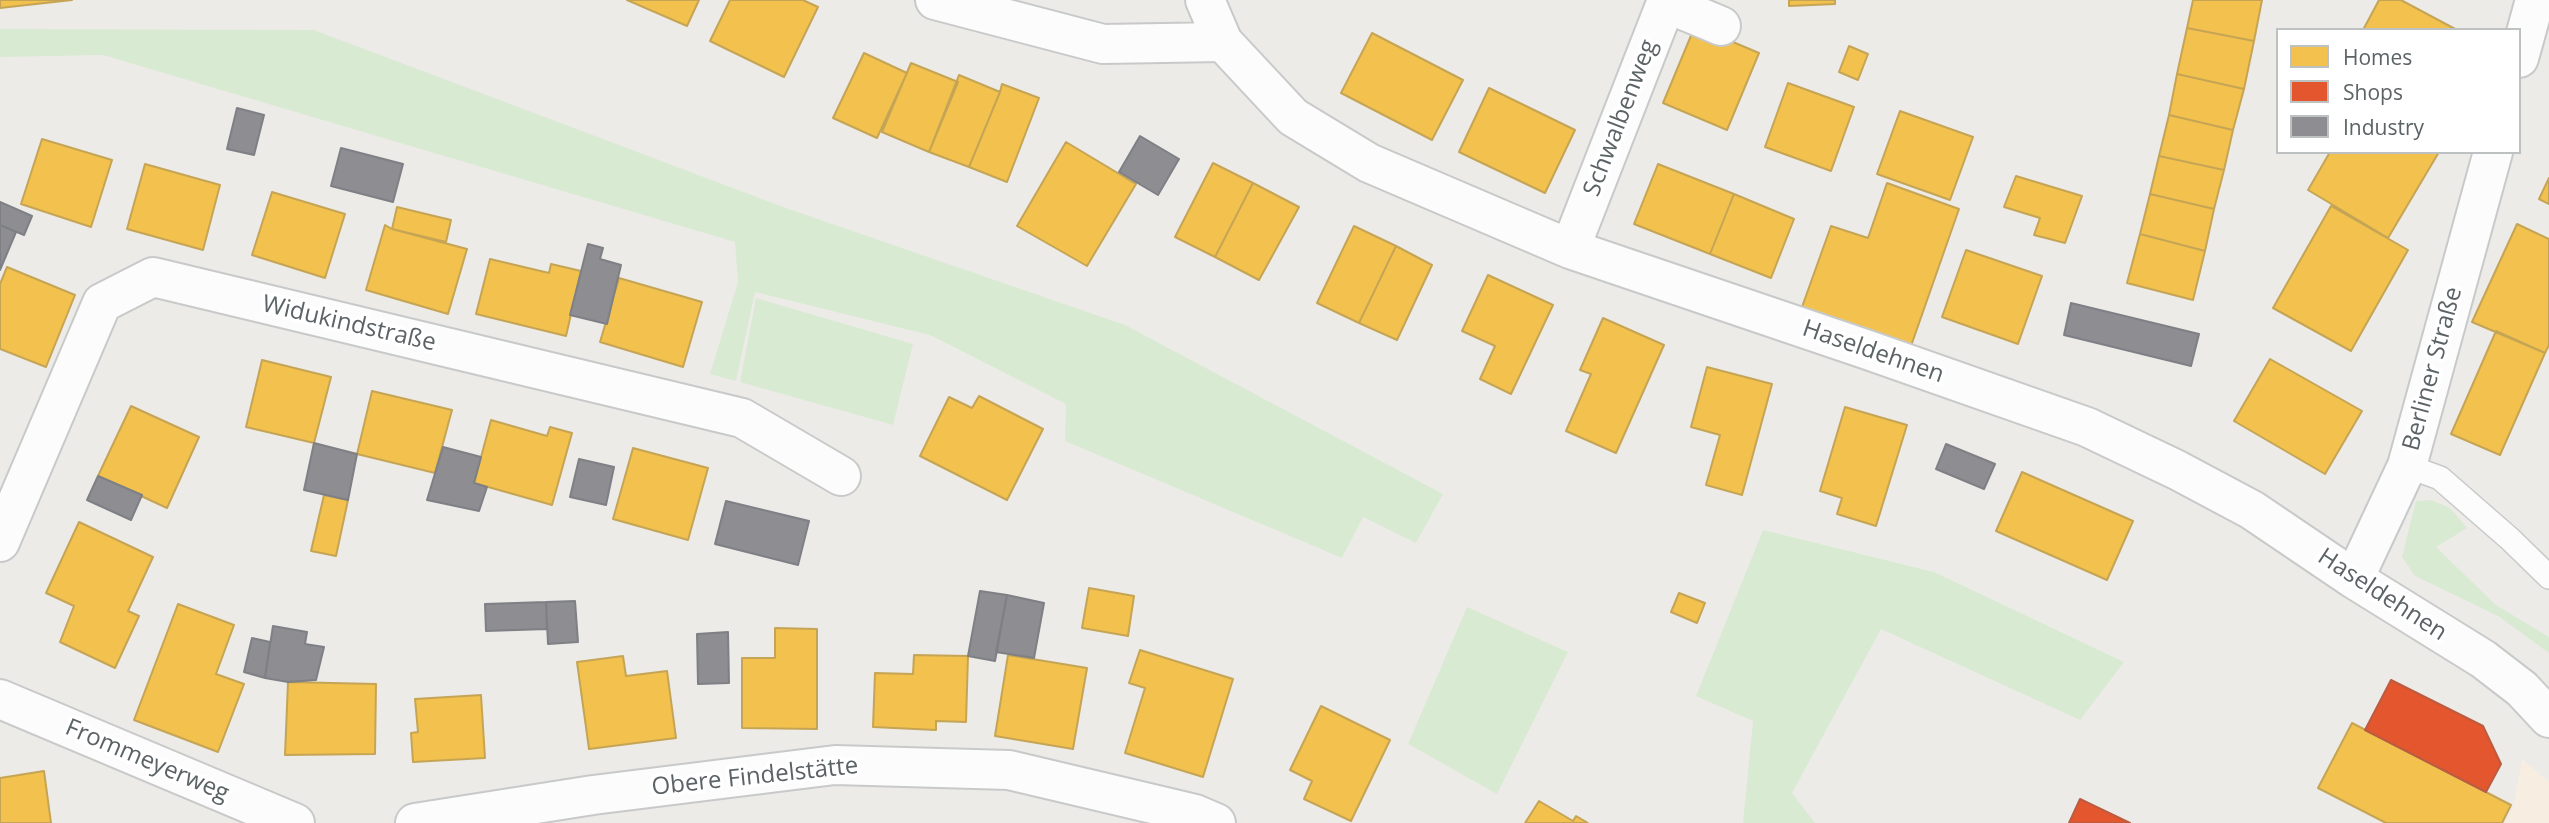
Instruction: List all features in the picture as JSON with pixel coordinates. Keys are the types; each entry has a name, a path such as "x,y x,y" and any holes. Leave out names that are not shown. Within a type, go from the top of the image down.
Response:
{"street":[{"path":"935,0 1103,44 1223,42"},
{"name":"Haseldehnen","path":"1205,0 1223,42 1293,117 1369,163 1570,249 2087,427 2178,470 2252,510 2354,579 2483,659 2522,689 2549,718"},
{"path":"2521,51 2535,0"},
{"name":"Schwalbenweg","path":"1570,249 1666,3 1721,26"},
{"name":"Berliner Straße","path":"2354,579 2407,466 2492,154"},
{"name":"Widukindstraße","path":"0,542 102,303 153,277 742,418 841,476"},
{"name":"Frommeyerweg","path":"0,699 295,823"},
{"name":"Obere Findelstätte","path":"415,823 593,795 835,765 1009,770 1195,814 1216,823"}],"lane":[{"path":"2407,466 2441,478 2549,577"}],"shaded area":[{"path":"2522,759 2549,782 2549,823 2505,823 2514,805"}],"green space":[{"path":"0,29 314,30 786,208 1125,325 1443,494 1416,543 1363,517 1342,558 1065,441 1066,404 930,335 755,292 736,381 710,374 738,282 735,242 103,55 0,57"},
{"path":"756,298 913,344 893,425 740,382"},
{"path":"2431,500 2450,508 2467,528 2436,547 2496,605 2549,637 2549,653 2498,616 2415,576 2402,557 2416,501"},
{"path":"1763,530 1934,572 2124,662 2080,720 1881,629 1792,793 1815,823 1743,823 1753,721 1696,696"},
{"path":"1467,607 1568,652 1497,794 1408,744"}],"building: Homes":[{"path":"0,0 72,0 0,8"},
{"path":"627,0 699,0 687,26"},
{"path":"730,0 803,0 818,7 784,77 710,41"},
{"path":"1789,0 1835,0 1835,4 1789,6"},
{"path":"2193,0 2262,0 2254,41 2187,28"},
{"path":"2379,0 2401,0 2453,28 2364,28"},
{"path":"1695,26 1759,53 1727,130 1663,103"},
{"path":"2187,28 2254,41 2244,89 2177,74"},
{"path":"1372,33 1463,80 1432,140 1341,93"},
{"path":"1849,46 1868,54 1858,80 1839,72"},
{"path":"864,53 907,73 877,138 833,118"},
{"path":"911,63 958,82 929,152 882,132"},
{"path":"2177,74 2244,89 2233,130 2169,115"},
{"path":"959,75 1000,92 969,167 929,152"},
{"path":"1788,83 1854,107 1831,171 1765,147"},
{"path":"1002,84 1039,98 1007,182 969,167"},
{"path":"1489,88 1575,130 1545,193 1459,152"},
{"path":"1900,111 1973,137 1950,200 1877,174"},
{"path":"2169,115 2233,130 2224,170 2159,156"},
{"path":"42,139 112,160 91,227 21,204"},
{"path":"1066,142 1136,184 1087,266 1017,226"},
{"path":"2329,154 2438,154 2388,238 2308,190"},
{"path":"2159,156 2224,170 2214,209 2150,194"},
{"path":"1213,163 1253,183 1215,257 1175,237"},
{"path":"145,164 220,185 203,250 127,229"},
{"path":"1658,164 1734,194 1710,254 1634,224"},
{"path":"2016,176 2082,196 2065,243 2034,235 2040,218 2004,207"},
{"path":"2549,178 2549,204 2539,199"},
{"path":"1253,183 1299,207 1259,280 1215,257"},
{"path":"1887,183 1959,209 1911,346 1802,307 1831,226 1868,238"},
{"path":"272,192 345,214 325,278 252,255"},
{"path":"1734,194 1794,219 1771,278 1710,254"},
{"path":"2150,194 2214,209 2205,251 2140,234"},
{"path":"2331,206 2408,250 2351,351 2273,308"},
{"path":"397,207 451,220 446,242 392,229"},
{"path":"2517,224 2549,239 2549,345 2545,353 2472,322"},
{"path":"385,225 467,249 448,314 366,290"},
{"path":"1354,226 1396,246 1359,323 1317,303"},
{"path":"2140,234 2205,251 2193,300 2127,283"},
{"path":"1396,246 1432,265 1397,340 1359,323"},
{"path":"1966,250 2042,276 2018,344 1942,317"},
{"path":"490,259 549,273 551,264 581,271 566,336 476,314"},
{"path":"7,267 75,295 46,367 0,349 0,284"},
{"path":"1488,275 1553,305 1511,394 1480,379 1495,346 1462,331"},
{"path":"619,278 702,302 683,367 600,342"},
{"path":"1603,318 1664,345 1616,453 1566,431 1591,374 1580,370"},
{"path":"2496,331 2545,353 2500,455 2451,434"},
{"path":"2270,359 2362,411 2325,474 2234,421"},
{"path":"262,360 331,377 314,443 246,427"},
{"path":"1707,367 1772,384 1742,495 1706,485 1720,435 1691,427"},
{"path":"372,391 452,410 435,473 357,454"},
{"path":"979,396 1043,429 1007,500 920,456 949,397 972,408"},
{"path":"131,406 199,437 167,508 98,476"},
{"path":"1845,407 1907,425 1876,526 1837,514 1842,498 1820,491"},
{"path":"491,420 547,436 550,427 572,433 552,505 474,483"},
{"path":"633,448 708,468 688,540 613,519"},
{"path":"2022,472 2133,521 2107,580 1996,531"},
{"path":"324,495 348,500 336,556 311,551"},
{"path":"79,522 153,557 128,611 139,616 115,668 60,642 74,606 46,593"},
{"path":"1089,588 1134,596 1128,636 1082,628"},
{"path":"1679,593 1705,603 1697,623 1671,612"},
{"path":"178,604 234,625 216,674 244,684 218,752 134,720"},
{"path":"775,628 817,629 817,729 742,728 742,658 775,658"},
{"path":"1140,650 1233,679 1203,777 1125,753 1145,688 1129,683"},
{"path":"914,655 968,656 966,722 936,721 936,730 873,727 875,673 913,674"},
{"path":"1008,655 1087,668 1073,749 995,736"},
{"path":"623,656 626,676 667,671 676,738 589,749 577,662"},
{"path":"288,682 376,684 375,754 285,755"},
{"path":"481,695 485,758 413,762 411,733 418,732 415,699"},
{"path":"1321,706 1390,740 1351,821 1304,799 1312,781 1290,770"},
{"path":"2352,723 2511,805 2502,823 2386,823 2318,788"},
{"path":"44,771 51,823 0,823 0,778"},
{"path":"1539,801 1573,821 1576,816 1588,823 1525,823"}],"building: Shops":[{"path":"2391,680 2483,726 2501,764 2486,792 2365,730"},
{"path":"2080,799 2130,823 2069,823"}],"building: Industry":[{"path":"237,108 264,115 254,155 227,149"},
{"path":"1140,136 1179,159 1158,195 1119,172"},
{"path":"341,148 403,164 393,202 331,186"},
{"path":"0,202 32,216 24,235 0,225"},
{"path":"0,225 16,232 0,270"},
{"path":"588,244 603,248 600,259 621,265 607,324 570,315"},
{"path":"2071,303 2199,334 2191,366 2064,335"},
{"path":"314,443 357,454 348,500 304,490"},
{"path":"1946,444 1995,464 1984,489 1936,469"},
{"path":"443,447 481,457 474,483 487,487 479,511 427,500"},
{"path":"579,459 614,467 606,505 570,497"},
{"path":"98,476 142,495 131,520 87,500"},
{"path":"726,501 809,521 798,565 715,544"},
{"path":"980,591 1007,595 995,661 968,656"},
{"path":"1007,595 1044,603 1034,658 996,652"},
{"path":"575,601 578,642 548,644 546,602"},
{"path":"546,602 547,629 486,631 485,604"},
{"path":"273,626 307,632 305,644 324,647 316,680 288,682 265,678"},
{"path":"728,632 729,683 698,684 697,634"},
{"path":"252,638 270,642 265,678 244,672"}]}
